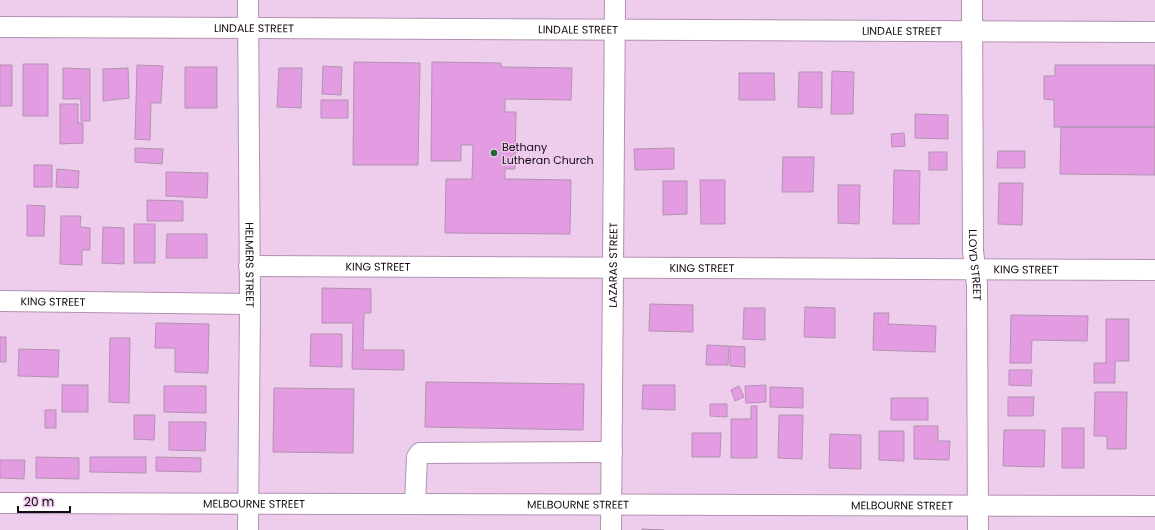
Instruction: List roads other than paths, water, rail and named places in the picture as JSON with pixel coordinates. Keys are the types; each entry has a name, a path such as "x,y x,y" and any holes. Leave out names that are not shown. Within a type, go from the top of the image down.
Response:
{"street":[{"name":"HELMERS STREET","path":"248,0 250,304 248,530"},
{"name":"LAZARAS STREET","path":"611,530 615,0"},
{"name":"LLOYD STREET","path":"972,0 973,251 977,285 978,530"},
{"name":"LINDALE STREET","path":"0,27 1155,32"},
{"name":"KING STREET","path":"249,266 974,268 1155,270"},
{"name":"KING STREET","path":"0,301 250,304"},
{"path":"415,504 417,457 420,453 612,452"},
{"name":"MELBOURNE STREET","path":"0,503 248,503 611,506 1155,506"}],"place":[{"name":"Bethany Lutheran Church","path":"494,153"}]}
